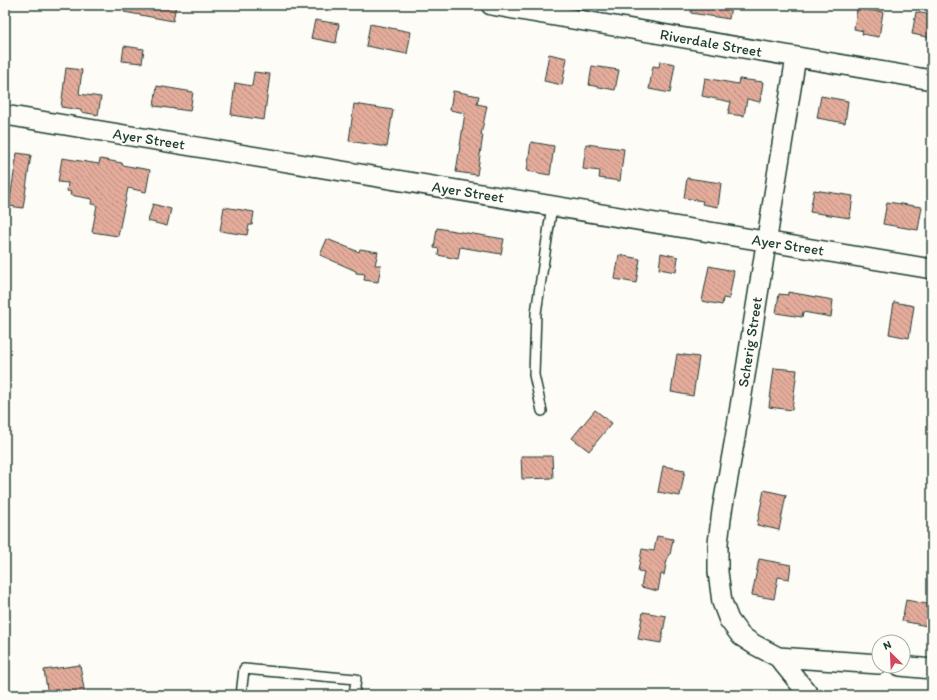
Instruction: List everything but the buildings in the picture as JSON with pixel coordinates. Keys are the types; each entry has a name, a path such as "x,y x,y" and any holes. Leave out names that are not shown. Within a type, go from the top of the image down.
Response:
{"street":[{"name":"Riverdale Street","path":"491,5 932,80"},
{"name":"Scherig Street","path":"778,657 741,636 732,625 722,602 718,572 718,543 796,57"},
{"name":"Ayer Street","path":"5,115 932,269"},
{"path":"778,657 871,663"},
{"path":"778,657 809,695"},
{"path":"911,667 932,669"}],"lane":[{"path":"542,411 534,375 536,312 552,206"},
{"path":"241,695 244,669 356,679 354,695"}]}
